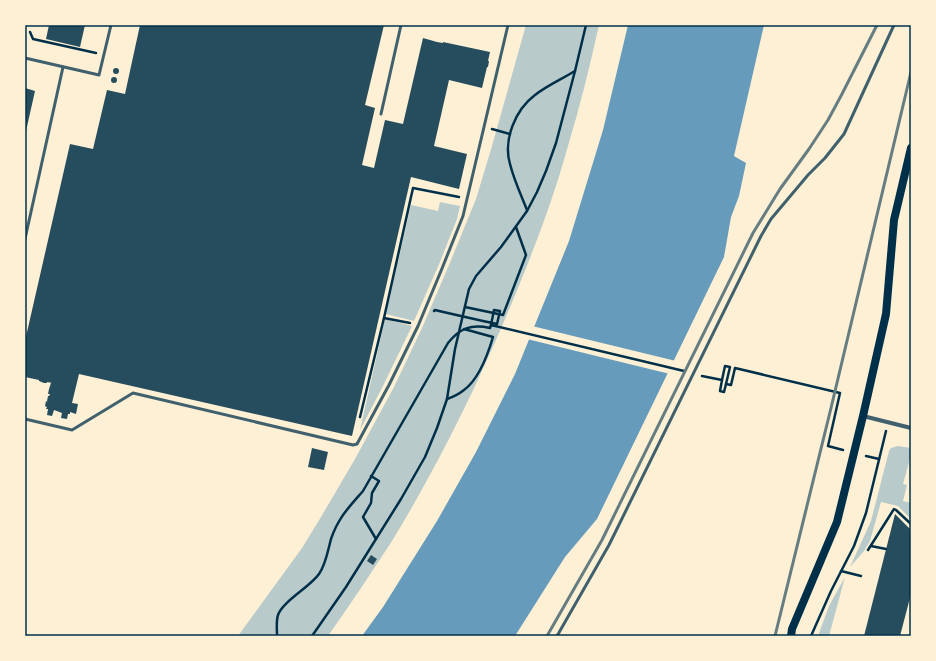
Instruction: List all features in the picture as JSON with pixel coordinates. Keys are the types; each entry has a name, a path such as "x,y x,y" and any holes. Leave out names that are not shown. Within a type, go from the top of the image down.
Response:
{"main road":[{"path":"791,636 792,629 837,522 886,314 894,220 911,148"}],"street":[{"path":"863,416 911,428"}],"lane":[{"path":"25,58 99,75 111,25"},
{"path":"381,114 401,25"},
{"path":"25,419 72,430 133,393 353,445 357,444 389,385 418,326 463,216 508,25"},
{"path":"556,636 609,545 761,236 771,219 808,175 825,158 844,134 894,25"},
{"path":"25,238 63,67"}],"path":[{"path":"312,636 346,587 401,499 438,428 447,399 455,349 469,289 476,276 516,227 538,192 556,143 586,25"},
{"path":"30,32 33,39 104,55"},
{"path":"527,211 508,155 508,144 512,126 520,111 536,94 575,71"},
{"path":"497,130 510,134"},
{"path":"358,422 384,318 412,188 459,197 461,190"},
{"path":"465,307 503,315 526,255 516,227"},
{"path":"473,318 497,324 500,311 494,310 491,325"},
{"path":"277,636 277,620 279,613 284,606 314,581 320,572 325,561 331,539 345,511 363,491 448,343 453,336 461,330 481,326 490,328 491,325 691,373"},
{"path":"447,399 457,395 474,380 490,350 493,337 460,328"},
{"path":"725,366 730,367 726,384 724,392 720,391 725,366"},
{"path":"726,384 731,385 735,368 840,393 828,446"},
{"path":"699,375 722,380"},
{"path":"811,636 824,605 854,546 866,513 888,422"},
{"path":"371,476 379,481 372,493 371,503 363,516 376,539"},
{"path":"868,550 894,509 911,524"},
{"path":"871,546 886,549"},
{"path":"841,571 861,576"}],"shaded area":[{"path":"526,25 599,25 577,116 552,198 520,283 477,382 428,479 392,541 328,636 238,636 302,548 321,517 355,459 394,387 422,328 476,199"},
{"path":"440,202 460,206 457,219 440,262 414,321 386,314 411,205 438,211"},
{"path":"385,319 412,326 360,430"},
{"path":"898,446 911,448 911,455 903,484 907,485 903,501 911,503 911,519 898,506 881,502 870,541 864,551 850,567 871,521 889,451 891,448"},
{"path":"845,577 829,636 818,636 829,606"}],"water":[{"path":"628,25 764,25 734,156 746,163 739,196 731,217 724,257 597,519 565,557 515,636 362,636 383,607 437,521 476,452 515,374 569,241 603,130"}],"pier":[{"path":"532,326 676,361 670,374 527,339"}],"building":[{"path":"49,25 85,25 80,47 46,39"},
{"path":"140,25 384,25 365,105 375,108 362,165 374,168 385,120 403,124 423,38 490,52 488,67 482,88 449,80 434,146 467,154 459,189 411,177 352,436 79,374 72,403 78,404 76,414 70,412 67,419 61,418 62,413 54,410 52,416 47,415 48,409 46,409 47,407 45,406 46,401 48,402 48,396 50,394 48,394 49,389 52,383 47,382 44,383 39,380 25,377 25,341 70,144 93,149 107,90 125,94"},
{"path":"116,68 119,71 116,74 113,71"},
{"path":"114,77 117,80 114,83 111,80"},
{"path":"25,88 35,91 26,131 25,131"},
{"path":"312,448 328,452 324,470 308,467"},
{"path":"895,514 911,530 911,594 900,636 864,636"},
{"path":"371,555 377,559 373,565 367,561"}],"railway":[{"path":"547,636 602,540 753,233 780,189 828,120 877,25"},
{"path":"775,636 911,72"}]}
